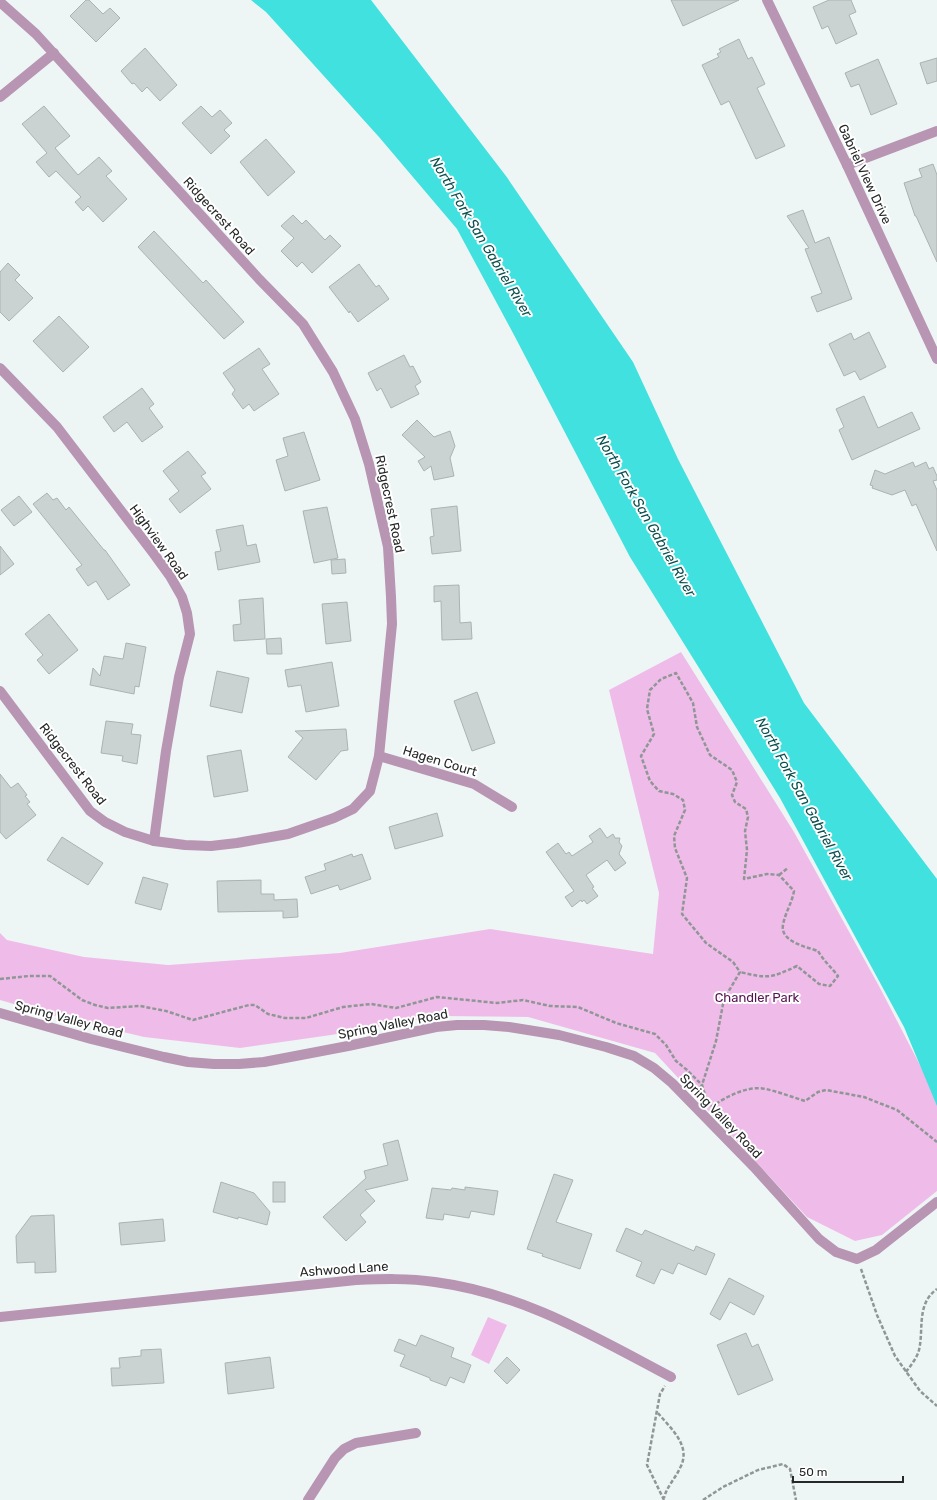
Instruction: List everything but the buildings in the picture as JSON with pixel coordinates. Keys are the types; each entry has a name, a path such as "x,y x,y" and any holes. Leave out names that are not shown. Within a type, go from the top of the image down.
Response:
{"street":[{"name":"Gabriel View Drive","path":"767,0 937,359"},
{"name":"Ridgecrest Road","path":"0,2 36,34 54,53 259,279 303,324 333,372 355,419 367,457 388,547 392,624 379,756 370,791 353,809 334,818 288,834 237,843 198,845 154,841 125,832 106,822 90,811 0,691"},
{"path":"0,97 54,53"},
{"path":"846,165 937,131"},
{"name":"Highview Road","path":"0,368 57,427 162,565 182,597 187,613 190,634 179,677 166,751 154,841"},
{"name":"Hagen Court","path":"379,756 474,784 512,807"},
{"name":"Spring Valley Road","path":"0,1013 91,1039 164,1057 188,1062 214,1064 264,1062 436,1027 484,1025 509,1027 558,1035 606,1047 634,1056 654,1068 672,1083 754,1167 819,1239 836,1252 857,1259"},
{"path":"857,1259 876,1250 937,1202"},
{"name":"Ashwood Lane","path":"0,1318 356,1280 394,1279 433,1281 458,1285 495,1294 530,1306 564,1321 671,1377"},
{"path":"308,1500 335,1458 344,1449 356,1443 416,1433"}],"path":[{"path":"676,673 693,703 697,727 710,755 732,770 737,782 732,795 735,802 746,809 748,817 745,831 747,850 744,879 767,874 779,875 794,891 792,902 783,926 785,934 795,944 818,950 822,959 838,976 830,986 819,984 797,966 775,976 760,977 740,972 733,962 706,943 682,914 687,878 675,848 674,836 685,810 683,800 673,794 659,791 650,781 641,756 654,734 647,709 650,690 662,679 676,673"},
{"path":"779,875 788,868"},
{"path":"691,1102 702,1085 716,1041 724,999 740,972"},
{"path":"0,979 29,976 50,976 82,1000 95,1005 108,1008 140,1006 166,1011 194,1020 249,1005 255,1005 268,1014 285,1018 306,1018 343,1007 371,1004 396,1008 437,997 497,1003 523,1000 550,1006 578,1007 616,1022 655,1034 666,1045 676,1061 702,1085 706,1098 701,1113"},
{"path":"701,1113 724,1099 747,1090 765,1089 805,1101 818,1092 826,1090 864,1097 897,1110 937,1142"},
{"path":"857,1259 877,1315 895,1356 920,1391 937,1406"},
{"path":"906,1372 919,1350 923,1308 929,1296 937,1289"},
{"path":"664,1499 647,1465 660,1394 671,1377"},
{"path":"657,1413 678,1436 683,1447 684,1459 680,1469 666,1491 664,1499"},
{"path":"703,1500 723,1487 758,1470 783,1464 790,1469 796,1500"}],"green space":[{"name":"Chandler Park","path":"681,652 794,832 879,986 937,1098 937,1191 882,1235 855,1241 807,1217 655,1053 528,1017 440,1016 331,1035 240,1048 144,1037 44,1013 0,1000 0,933 7,940 84,957 168,965 340,953 490,929 653,954 659,893 609,690"},
{"path":"488,1317 507,1325 489,1364 471,1355"}],"water":[{"name":"North Fork San Gabriel River","path":"251,0 371,0 506,176 633,362 678,459 804,703 937,879 937,1106 904,1027 780,798 630,557 457,229 379,137 266,12"}]}
